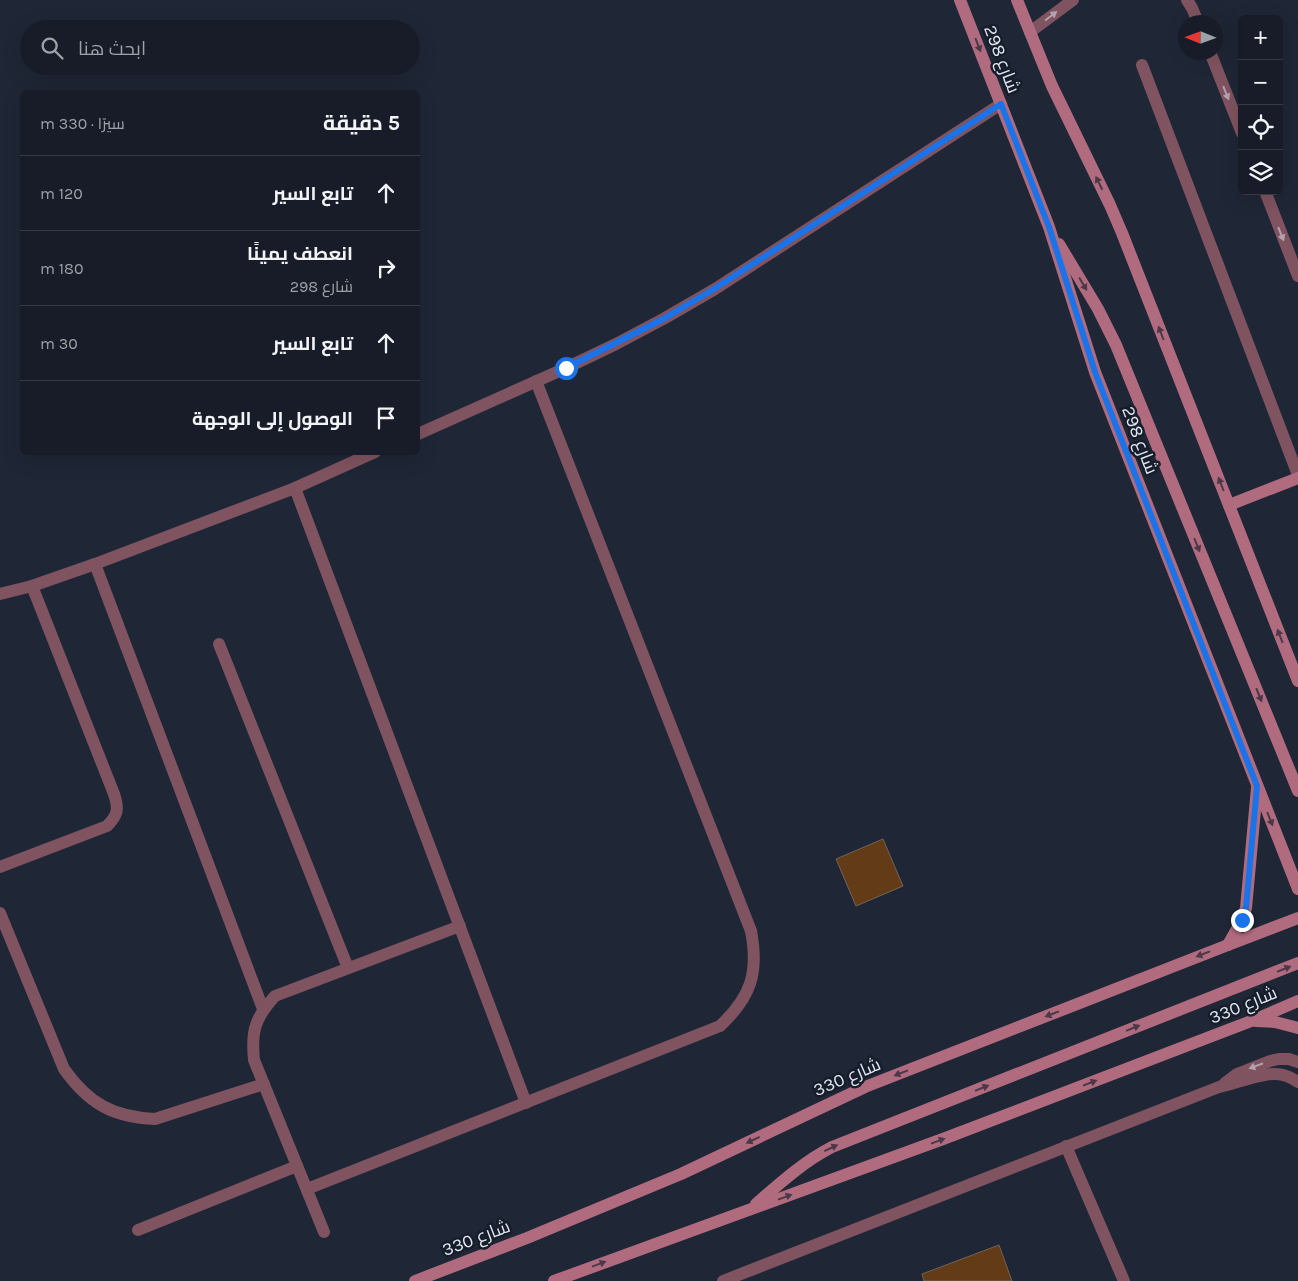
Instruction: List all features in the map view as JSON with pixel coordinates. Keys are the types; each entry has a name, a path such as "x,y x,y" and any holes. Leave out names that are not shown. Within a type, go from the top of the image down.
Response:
{"street":[{"name":"شارع 298","path":"960,0 1049,227 1095,372 1298,889"},
{"name":"شارع 298","path":"1017,0 1052,86 1119,226 1298,681"},
{"path":"1030,32 1072,0"},
{"path":"1187,0 1195,15"},
{"path":"1213,60 1238,123"},
{"path":"1142,65 1298,477 1229,505"},
{"path":"420,433 566,368 665,318 706,294 1001,104"},
{"path":"1267,195 1298,276"},
{"path":"1049,227 1098,309 1116,346 1298,791"},
{"path":"307,1189 720,1026 744,1000 751,984 754,948 751,931 536,381"},
{"path":"0,594 32,586 95,564 295,488 368,455"},
{"path":"295,488 526,1103"},
{"path":"95,564 263,1009"},
{"path":"0,867 106,826 113,820 117,811 117,802 114,794 32,586"},
{"path":"219,644 348,968"},
{"path":"1228,945 1242,920 1246,908 1257,786"},
{"path":"0,913 64,1069 88,1097 119,1114 136,1118 155,1119 264,1084"},
{"name":"شارع 330","path":"415,1281 527,1238 681,1174 865,1088 1298,918"},
{"path":"324,1232 254,1060 252,1042 255,1025 263,1009 275,996 460,926"},
{"path":"750,1209 791,1173 832,1147 1298,963"},
{"name":"شارع 330","path":"554,1281 943,1140 1254,1020 1298,1001"},
{"path":"1254,1020 1275,1022 1298,1028"},
{"path":"1219,1087 1237,1074 1270,1060 1289,1059 1298,1062"},
{"path":"723,1281 1219,1087 1268,1074 1285,1076 1298,1082"},
{"path":"1066,1146 1124,1281"},
{"path":"138,1230 297,1166"}],"building":[{"path":"883,839 903,886 856,906 836,859"},
{"path":"999,1245 1012,1281 924,1281 922,1274"}],"route":[{"path":"566,368 665,318 714,289 1001,104 1049,227 1095,372 1257,786 1246,908 1242,920"}]}
